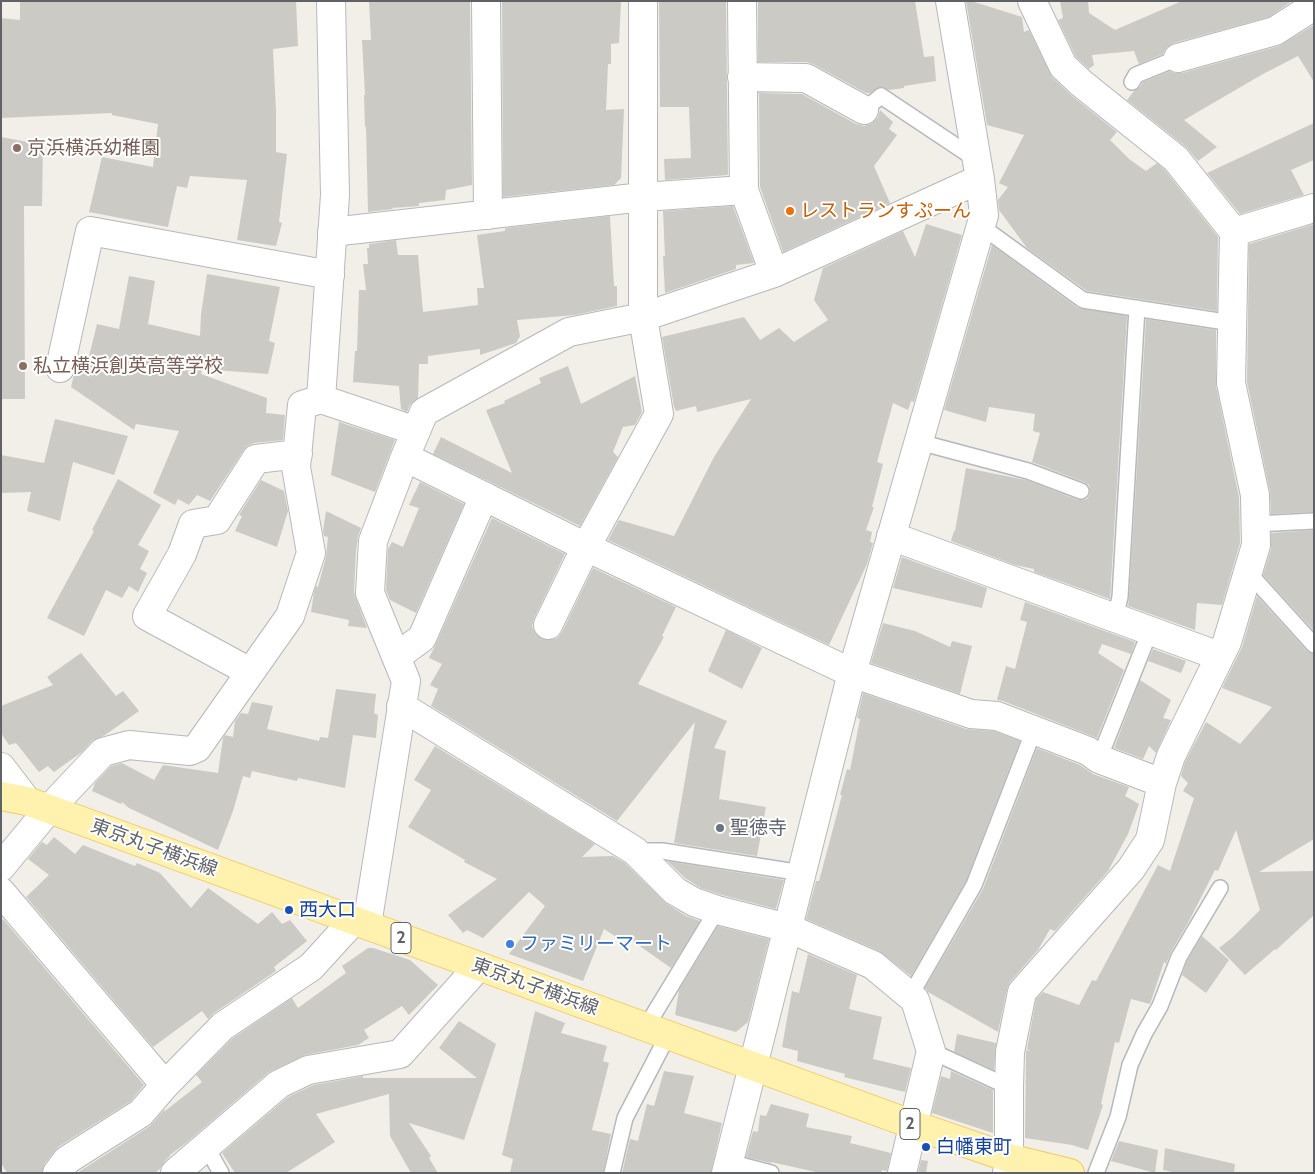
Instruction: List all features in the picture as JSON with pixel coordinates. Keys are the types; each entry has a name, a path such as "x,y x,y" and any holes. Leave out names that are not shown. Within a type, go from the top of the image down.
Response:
{"main road":[{"name":"東京丸子横浜線","path":"26,802 914,1125 1008,1166 1070,1173"}],"street":[{"path":"321,399 335,195 332,1"},
{"path":"486,1 488,214"},
{"path":"548,625 586,547 659,414 643,317 643,1"},
{"path":"742,1 744,190 774,273"},
{"path":"728,1168 852,673 984,215 950,1"},
{"path":"1008,1166 1010,1052 1022,992 1132,869 1150,840 1162,783 1171,756 1227,642 1256,545 1255,495 1231,383 1234,232 1176,159 1063,66 1032,1"},
{"path":"1178,58 1275,31 1314,6"},
{"path":"742,77 806,78 864,110"},
{"path":"57,1173 67,1160 141,1113 165,1085 223,1026 311,967 360,923 406,681 370,593 373,541 424,412 569,332 643,317 774,273 978,170"},
{"path":"332,232 643,197 744,190"},
{"path":"1234,232 1314,208"},
{"path":"60,368 90,231 330,275"},
{"path":"1,867 26,802 103,752 129,745 190,751 196,748 290,616 311,553 296,467 302,405 321,399 416,431"},
{"path":"250,672 147,616 182,554 192,524 217,520 256,459 298,454"},
{"path":"405,457 586,547 852,673 971,714 997,716 1088,751 1099,759 1162,783"},
{"path":"396,657 422,638 484,496"},
{"path":"892,536 1219,656"},
{"path":"401,706 635,850 674,891 694,902 717,910 788,928 873,965 915,1000 931,1051 902,1173"},
{"path":"1,767 26,802"},
{"path":"1,892 165,1085"},
{"path":"175,1173 279,1084 308,1070 400,1054 478,967"}],"lane":[{"path":"1132,82 1136,75 1178,58"},
{"path":"864,110 881,96 978,170"},
{"path":"981,226 1083,300 1232,323"},
{"path":"1115,618 1120,597 1137,308"},
{"path":"919,442 1028,471 1081,491"},
{"path":"1255,524 1314,521"},
{"path":"1248,572 1314,645"},
{"path":"1099,759 1150,630"},
{"path":"910,996 974,886 1034,730"},
{"path":"635,850 662,851 802,873"},
{"path":"1096,1173 1118,1117 1130,1065 1144,1034 1160,1006 1179,957 1220,888"},
{"path":"612,1173 625,1118 657,1031 717,910"},
{"path":"931,1051 1009,1087"},
{"path":"206,1146 221,1173"},
{"path":"728,1168 770,1173"}],"building":[{"path":"20,1 296,1 298,46 273,49 276,152 287,154 279,222 282,223 276,246 237,240 247,180 190,176 187,188 177,186 168,227 89,212 102,157 153,167 158,124 112,115 112,113 1,118 1,18 20,20"},
{"path":"369,1 470,1 472,185 446,190 445,200 419,203 419,206 368,212 362,40 371,40"},
{"path":"502,1 621,1 619,43 611,44 611,64 608,64 606,110 624,109 621,178 614,185 503,197"},
{"path":"659,1 726,1 728,175 665,180 664,159 691,158 689,107 660,107"},
{"path":"758,1 915,1 924,57 934,56 936,81 889,90 880,87 870,93 866,93 813,64 806,62 758,62"},
{"path":"966,1 1022,17 1024,32 1029,30 1052,77 1117,132 1110,140 1129,159 1146,171 1157,163 1165,170 1218,237 1217,311 1087,291 1027,248 999,210 998,200 1008,187 999,183 1024,135 987,125"},
{"path":"1060,1 1088,1 1089,13 1115,30 1182,1 1292,1 1269,17 1174,43 1167,47 1163,54 1139,64 1134,51 1092,55 1094,65 1089,69 1076,57 1058,20 1063,18"},
{"path":"1314,25 1314,82 1298,56 1184,120 1217,147 1198,161 1186,147 1127,100 1143,82 1170,71 1182,73 1279,46"},
{"path":"759,93 802,94 856,124 864,126 872,123 878,117 880,110 893,122 889,129 897,135 874,166 890,203 783,252 760,187"},
{"path":"1314,123 1314,160 1291,170 1304,195 1240,214 1207,173"},
{"path":"1,137 43,145 42,206 24,206 25,399 1,399"},
{"path":"733,206 754,263 736,265 736,269 665,293 663,211"},
{"path":"610,216 614,286 617,286 617,306 575,315 517,320 520,336 516,343 480,355 480,349 428,356 428,364 419,364 418,398 410,405 407,412 401,409 399,386 353,382 355,351 357,351 359,290 366,290 363,264 368,264 367,248 369,248 369,244 396,240 398,255 418,255 423,312 478,305 477,288 484,288 477,235 505,231 505,228"},
{"path":"926,224 962,235 914,402 911,401 908,410 893,403 877,462 883,464 872,507 874,507 866,530 872,532 870,542 873,543 867,564 829,645 608,540 619,520 674,536 714,457 751,399 697,412 696,406 676,411 662,337 744,317 760,340 779,328 794,342 828,320 814,300 823,268 903,231 915,257"},
{"path":"1314,224 1314,512 1271,514 1270,492 1247,382 1249,244"},
{"path":"992,245 1078,308 1127,316 1110,599 1034,572 1034,569 1015,565 951,541 955,531 966,468 1026,480 1078,500 1087,499 1090,494 1089,485 1084,482 1032,462 1040,433 1033,431 1035,414 989,407 986,422 944,410"},
{"path":"207,274 280,287 269,341 275,343 268,374 202,369 201,374 267,398 266,413 285,415 283,440 254,443 247,446 210,501 197,495 189,505 178,499 175,505 153,493 179,431 136,424 134,430 71,387 79,354 89,356 97,324 119,329 129,276 155,281 148,324 200,336"},
{"path":"1146,319 1216,330 1216,386 1239,497 1240,543 1222,605 1197,603 1195,630 1128,606"},
{"path":"568,366 581,404 635,376 642,412 635,425 623,427 613,452 618,457 580,526 433,454 441,437 512,473 486,410 505,403 504,401 541,383 539,378"},
{"path":"55,419 128,436 114,475 73,462 60,521 27,511 31,492 1,493 1,455 44,463"},
{"path":"339,422 395,440 375,492 331,475"},
{"path":"118,479 161,505 138,545 149,551 140,569 147,573 138,592 129,586 122,598 106,590 84,636 47,618 94,531 92,530"},
{"path":"261,480 284,491 288,511 277,547 235,531 242,516 239,515"},
{"path":"420,482 464,504 416,613 390,600 386,590 388,549 392,542 403,547 419,508 409,505"},
{"path":"326,511 361,528 356,551 354,592 367,628 348,626 349,620 311,612 314,592 316,586 318,587 326,557 328,537 324,536 323,531"},
{"path":"492,518 565,554 532,626 535,633 542,639 550,640 557,638 562,632 593,568 676,607 662,636 664,637 638,684 727,721 714,748 726,751 719,799 766,807 757,856 674,843 695,722 617,821 431,706 438,689 430,685 442,664 429,658"},
{"path":"1314,530 1314,631 1263,575 1271,549 1271,533"},
{"path":"902,557 987,588 982,608 893,588"},
{"path":"1257,596 1307,651 1314,654 1314,839 1259,872 1314,871 1314,915 1245,975 1219,948 1260,910 1236,830 1218,871 1215,870 1166,964 1164,962 1150,1004 1131,999 1119,1043 1115,1042 1101,1104 1103,1105 1088,1150 1072,1145 1025,1138 1026,1050 1031,1052 1027,1049 1036,999 1043,992 1079,1005 1092,980 1096,981 1158,865 1170,871 1194,798 1183,791 1188,783 1181,776 1185,762 1206,722 1240,744 1272,707 1222,688 1242,647"},
{"path":"1025,602 1135,642 1131,654 1102,644 1098,653 1124,670 1097,738 997,700 1006,666 1015,669 1027,622 1020,620"},
{"path":"883,623 915,631 950,647 952,641 972,646 960,694 871,663"},
{"path":"726,630 762,648 742,689 708,671"},
{"path":"1153,649 1186,661 1181,673 1148,661"},
{"path":"81,653 116,696 123,691 139,711 105,735 92,741 82,752 54,772 48,766 39,772 16,743 9,745 1,733 1,706 53,685 47,677"},
{"path":"1140,680 1171,700 1163,718 1171,720 1156,753 1149,746 1143,759 1114,748"},
{"path":"336,689 376,694 374,713 378,715 376,738 353,735 345,788 298,778 297,781 252,771 250,778 243,776 233,811 218,850 129,808 122,802 121,804 92,791 95,783 111,766 122,763 154,780 163,765 218,773 223,738 225,735 233,737 235,721 241,713 248,714 252,702 273,706 267,729 319,741 320,737 328,738"},
{"path":"863,693 966,729 994,731 1020,741 966,881 911,976 879,951 806,919 816,881 819,881 847,769 850,770 860,719 857,718"},
{"path":"435,746 595,844 582,857 613,856 625,863 667,904 686,916 700,921 671,968 624,935 621,940 604,929 583,981 509,954 545,906 529,892 483,938 467,930 463,933 448,915 497,879 464,862 465,860 408,827 431,790 414,780"},
{"path":"1037,748 1080,765 1093,774 1129,787 1125,796 1139,804 1128,834 1108,871 1055,931 1050,929 1038,950 1010,982 998,1032 928,992 925,988 983,889"},
{"path":"54,837 75,854 83,845 135,866 137,863 160,873 191,908 208,888 258,924 272,912 282,924 290,920 307,941 274,967 276,971 208,1019 202,1011 153,1047 26,897 49,875 28,859 42,842 47,845"},
{"path":"667,861 784,880 776,909 701,888 685,878"},
{"path":"3,919 144,1085 131,1101 58,1147 45,1163 42,1173 7,1173 1,1163 1,920"},
{"path":"718,926 769,939 748,1022 736,1032 675,1015 679,990"},
{"path":"1202,936 1229,960 1206,993 1182,975 1187,961"},
{"path":"368,948 410,960 438,985 409,1015 402,1006 364,1030 369,1038 358,1045 305,1055 269,1072 170,1155 155,1173 77,1173 150,1126 164,1110 202,1082 196,1075 233,1038 292,998 298,1008 346,973 342,966"},
{"path":"808,954 857,975 849,1009 882,1017 873,1059 911,1068 905,1092 844,1077 845,1074 797,1061 798,1051 782,1047 792,991 799,993"},
{"path":"535,1011 565,1023 561,1033 607,1046 603,1061 609,1063 592,1130 611,1134 603,1173 510,1173 513,1159 502,1155"},
{"path":"459,1021 496,1044 464,1140 409,1123 431,1156 429,1158 438,1173 411,1173 390,1136 389,1094 316,1114 335,1142 286,1173 235,1173 222,1153 288,1097 313,1085 363,1076 363,1078 477,1078 439,1048"},
{"path":"957,1034 996,1043 994,1070 954,1052"},
{"path":"664,1071 694,1076 684,1113 722,1123 711,1173 622,1173 630,1139 638,1141 647,1104 654,1106"},
{"path":"951,1071 993,1090 993,1133 932,1113 941,1076 950,1079"},
{"path":"771,1104 809,1114 806,1127 852,1136 850,1143 891,1153 887,1171 882,1170 881,1173 820,1173 746,1157 753,1131 758,1132 760,1115 766,1116"},
{"path":"1119,1141 1158,1150 1155,1173 1111,1161"},
{"path":"1165,1148 1235,1164 1234,1173 1177,1173 1163,1170"},
{"path":"921,1160 928,1161 926,1173 918,1173"}],"place":[{"name":"京浜横浜幼稚園","path":"17,148"},
{"name":"レストランすぷーん","path":"790,211"},
{"name":"私立横浜創英高等学校","path":"23,366"},
{"name":"聖徳寺","path":"720,828"},
{"name":"西大口","path":"289,910"},
{"name":"ファミリーマート","path":"510,944"},
{"name":"白幡東町","path":"926,1147"}]}
